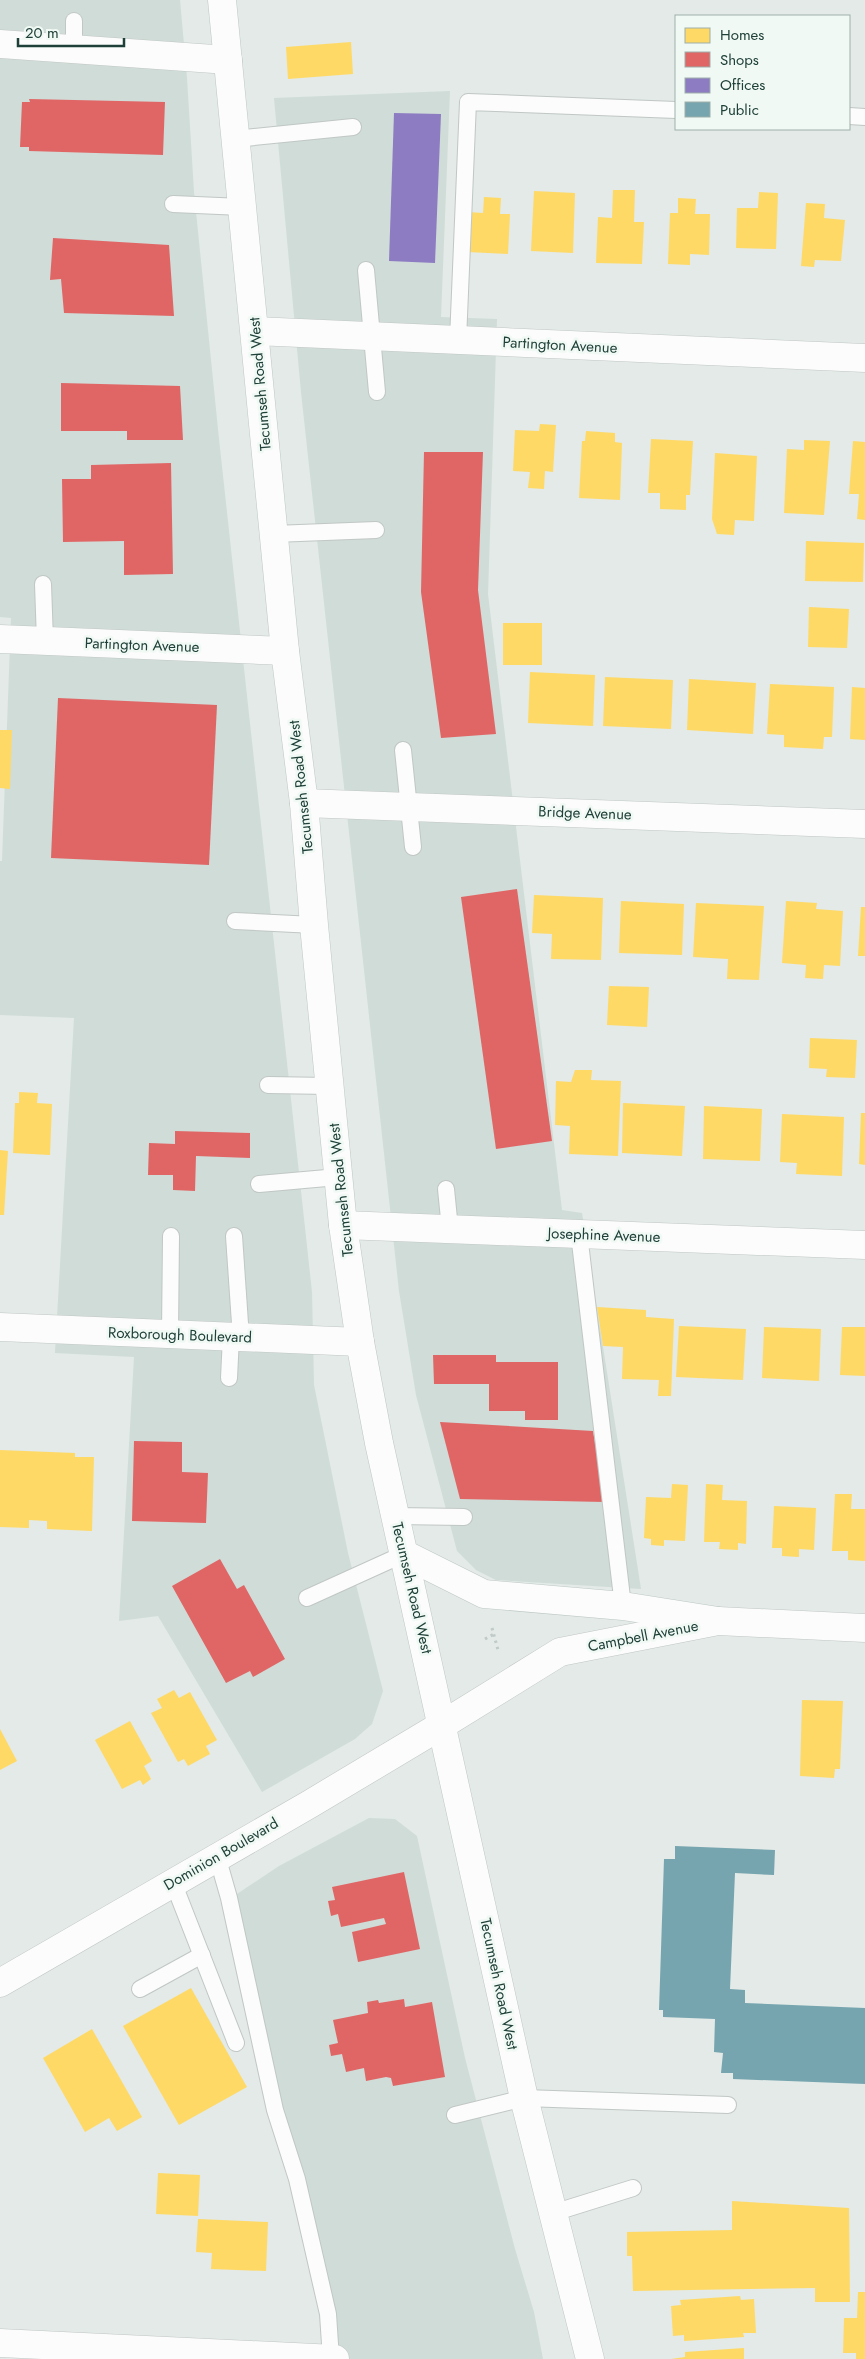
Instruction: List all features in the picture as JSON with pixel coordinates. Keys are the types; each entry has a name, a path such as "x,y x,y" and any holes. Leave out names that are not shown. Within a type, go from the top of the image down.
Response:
{"street":[{"name":"Tecumseh Road West","path":"222,0 285,651 304,803 338,1177 360,1342 404,1554 524,2098 590,2359"},
{"path":"0,44 228,60"},
{"name":"Partington Avenue","path":"255,331 865,358"},
{"name":"Partington Avenue","path":"0,639 285,651"},
{"name":"Bridge Avenue","path":"304,803 865,824"},
{"name":"Josephine Avenue","path":"343,1225 865,1244"},
{"name":"Roxborough Boulevard","path":"0,1327 360,1342"},
{"path":"404,1554 484,1594 623,1606 718,1621"},
{"name":"Campbell Avenue","path":"442,1726 560,1652 718,1621 865,1628"},
{"name":"Dominion Boulevard","path":"0,1983 442,1726"},
{"path":"0,2343 335,2359"}],"lane":[{"path":"74,21 74,49"},
{"path":"458,340 468,102 675,110"},
{"path":"850,116 865,117"},
{"path":"236,139 353,127"},
{"path":"173,204 242,207"},
{"path":"366,270 377,392"},
{"path":"274,534 376,530"},
{"path":"42,584 45,641"},
{"path":"403,750 413,847"},
{"path":"235,921 314,925"},
{"path":"268,1085 329,1086"},
{"path":"259,1184 338,1177"},
{"path":"446,1188 450,1229"},
{"path":"580,1234 623,1606"},
{"path":"170,1334 171,1236"},
{"path":"229,1378 236,1337 234,1236"},
{"path":"396,1516 464,1517"},
{"path":"307,1598 404,1554"},
{"path":"217,1856 229,1898 275,2110 297,2179 328,2314 331,2359"},
{"path":"173,1882 236,2043"},
{"path":"140,1989 202,1955"},
{"path":"455,2114 524,2098 728,2105"},
{"path":"554,2213 633,2188"}],"path":[{"path":"485,1639 494,1634"}],"shaded area":[{"path":"0,0 180,0 194,192 219,439 312,1292 314,1385 348,1553 383,1691 372,1724 355,1739 262,1792 158,1616 119,1621 134,1357 55,1353 74,1018 0,1015 0,861 2,861 11,618 0,617"},
{"path":"450,91 441,317 497,319 488,594 562,1210 582,1213 641,1589 496,1580 476,1570 457,1551 416,1395 399,1291 301,392 274,98"},
{"path":"369,1818 395,1819 417,1836 465,2058 515,2249 534,2312 543,2359 333,2359 225,1902 279,1866"}],"building: Homes":[{"path":"351,42 353,74 288,79 286,47"},
{"path":"613,190 635,190 634,222 644,222 642,264 596,263 598,217 612,218"},
{"path":"534,191 575,193 573,253 531,251"},
{"path":"759,192 778,193 776,249 736,248 737,208 758,208"},
{"path":"484,197 501,198 500,214 510,214 508,254 467,252 468,212 483,213"},
{"path":"678,198 696,199 695,214 710,214 709,255 690,254 690,265 668,264 670,213 678,213"},
{"path":"806,203 825,204 824,218 845,220 841,261 815,260 814,267 801,266"},
{"path":"540,424 556,425 553,472 545,471 544,489 528,488 530,472 513,471 515,430 539,431"},
{"path":"586,431 615,433 615,442 622,443 620,500 579,498 582,441 585,441"},
{"path":"651,439 693,441 690,495 686,495 686,510 660,509 660,493 648,493"},
{"path":"804,440 830,441 824,515 784,513 787,449 804,450"},
{"path":"853,441 865,442 865,520 857,519 859,494 849,494"},
{"path":"715,453 757,456 754,521 735,520 734,535 717,534 712,519"},
{"path":"806,541 864,543 863,582 805,581"},
{"path":"809,607 849,609 847,648 808,647"},
{"path":"503,623 542,623 542,665 503,665"},
{"path":"530,672 595,675 593,726 528,723"},
{"path":"605,677 673,680 671,729 603,726"},
{"path":"689,679 756,683 753,734 687,730"},
{"path":"770,684 834,687 832,737 824,737 823,749 784,747 784,735 767,734"},
{"path":"852,687 865,688 865,740 850,739"},
{"path":"0,730 12,730 10,789 0,788"},
{"path":"534,895 603,898 601,960 551,959 552,934 532,933"},
{"path":"621,901 684,904 682,955 619,953"},
{"path":"786,901 817,903 816,909 843,911 840,966 824,965 823,979 805,978 806,965 782,963"},
{"path":"696,903 764,906 759,980 727,979 728,959 693,957"},
{"path":"861,907 865,907 865,956 858,956"},
{"path":"609,986 649,987 647,1027 607,1025"},
{"path":"810,1038 857,1040 855,1078 826,1077 827,1069 809,1068"},
{"path":"575,1070 592,1070 591,1080 621,1081 618,1156 569,1154 570,1126 555,1125 556,1081 571,1082"},
{"path":"19,1092 38,1093 37,1103 52,1104 50,1155 13,1153 15,1103 19,1103"},
{"path":"623,1103 685,1106 682,1156 622,1153"},
{"path":"704,1106 762,1109 760,1161 703,1159"},
{"path":"861,1113 865,1113 865,1165 859,1164"},
{"path":"782,1114 844,1117 842,1176 796,1174 797,1163 780,1162"},
{"path":"0,1150 8,1151 4,1215 0,1215"},
{"path":"597,1307 646,1310 646,1317 674,1319 671,1396 658,1396 659,1380 622,1379 623,1347 603,1346"},
{"path":"679,1326 746,1329 743,1380 676,1377"},
{"path":"764,1327 821,1329 819,1381 762,1378"},
{"path":"842,1327 865,1327 865,1376 840,1375"},
{"path":"0,1450 75,1453 75,1457 94,1457 92,1531 47,1529 47,1521 29,1520 29,1528 0,1527"},
{"path":"672,1484 688,1485 685,1541 664,1540 664,1546 651,1545 651,1539 644,1538 646,1497 671,1498"},
{"path":"706,1484 723,1485 722,1500 747,1501 746,1544 738,1543 738,1550 719,1549 720,1542 704,1542"},
{"path":"835,1494 852,1494 851,1509 865,1509 865,1561 848,1560 848,1551 832,1551"},
{"path":"774,1506 816,1508 814,1550 799,1549 799,1557 782,1556 782,1548 772,1548"},
{"path":"174,1690 179,1698 190,1692 217,1740 206,1746 210,1754 188,1766 184,1759 178,1762 151,1713 162,1708 157,1699"},
{"path":"802,1700 843,1701 840,1769 835,1769 834,1778 800,1776"},
{"path":"130,1721 152,1761 144,1766 151,1779 143,1785 140,1780 122,1789 95,1740"},
{"path":"0,1729 17,1761 0,1770"},
{"path":"191,1988 247,2087 179,2125 123,2026"},
{"path":"92,2029 142,2117 117,2131 109,2118 85,2132 43,2058"},
{"path":"158,2173 200,2175 198,2216 156,2214"},
{"path":"732,2201 849,2208 850,2302 815,2302 815,2288 633,2291 632,2256 627,2256 627,2232 732,2230"},
{"path":"198,2219 268,2222 266,2271 211,2269 212,2253 196,2252"},
{"path":"858,2292 865,2292 865,2359 856,2359 856,2353 843,2353 844,2318 857,2318"},
{"path":"740,2296 741,2300 754,2299 756,2333 743,2333 744,2337 684,2341 684,2335 673,2336 671,2306 681,2305 680,2300"},
{"path":"744,2348 744,2359 671,2359 685,2357 685,2352"}],"building: Shops":[{"path":"29,99 165,102 163,155 29,151 29,147 20,147 22,102 30,102"},
{"path":"53,238 169,245 174,316 64,313 61,279 50,280"},
{"path":"61,383 180,386 183,440 127,440 127,431 61,431"},
{"path":"424,452 483,452 478,590 496,734 441,738 421,592"},
{"path":"171,463 173,574 124,575 124,541 63,542 62,479 91,479 91,465"},
{"path":"58,698 217,705 209,865 51,858"},
{"path":"517,889 552,1141 496,1149 461,897"},
{"path":"175,1131 250,1133 250,1158 196,1156 195,1191 173,1190 173,1175 148,1175 149,1143 175,1144"},
{"path":"433,1355 496,1355 496,1362 558,1362 558,1420 525,1420 525,1411 489,1411 489,1384 434,1384"},
{"path":"440,1422 593,1431 605,1502 460,1499"},
{"path":"134,1441 182,1442 182,1472 208,1473 206,1523 132,1521"},
{"path":"220,1559 237,1589 244,1585 285,1659 253,1677 250,1671 226,1683 172,1586"},
{"path":"404,1872 420,1949 358,1962 352,1932 386,1924 384,1918 341,1927 338,1914 331,1916 328,1901 335,1900 332,1887"},
{"path":"404,1999 405,2007 432,2002 445,2077 393,2086 391,2078 386,2077 366,2081 364,2068 346,2072 342,2054 331,2056 329,2045 338,2043 333,2020 368,2013 367,2002 378,2000 379,2003"}],"building: Offices":[{"path":"394,113 441,114 435,263 389,261"}],"building: Public":[{"path":"675,1846 775,1850 774,1875 735,1873 730,1989 745,1990 745,2003 865,2008 865,2084 733,2079 733,2073 721,2073 723,2053 714,2052 715,2019 663,2017 663,2010 659,2010 664,1859 675,1859"}]}
